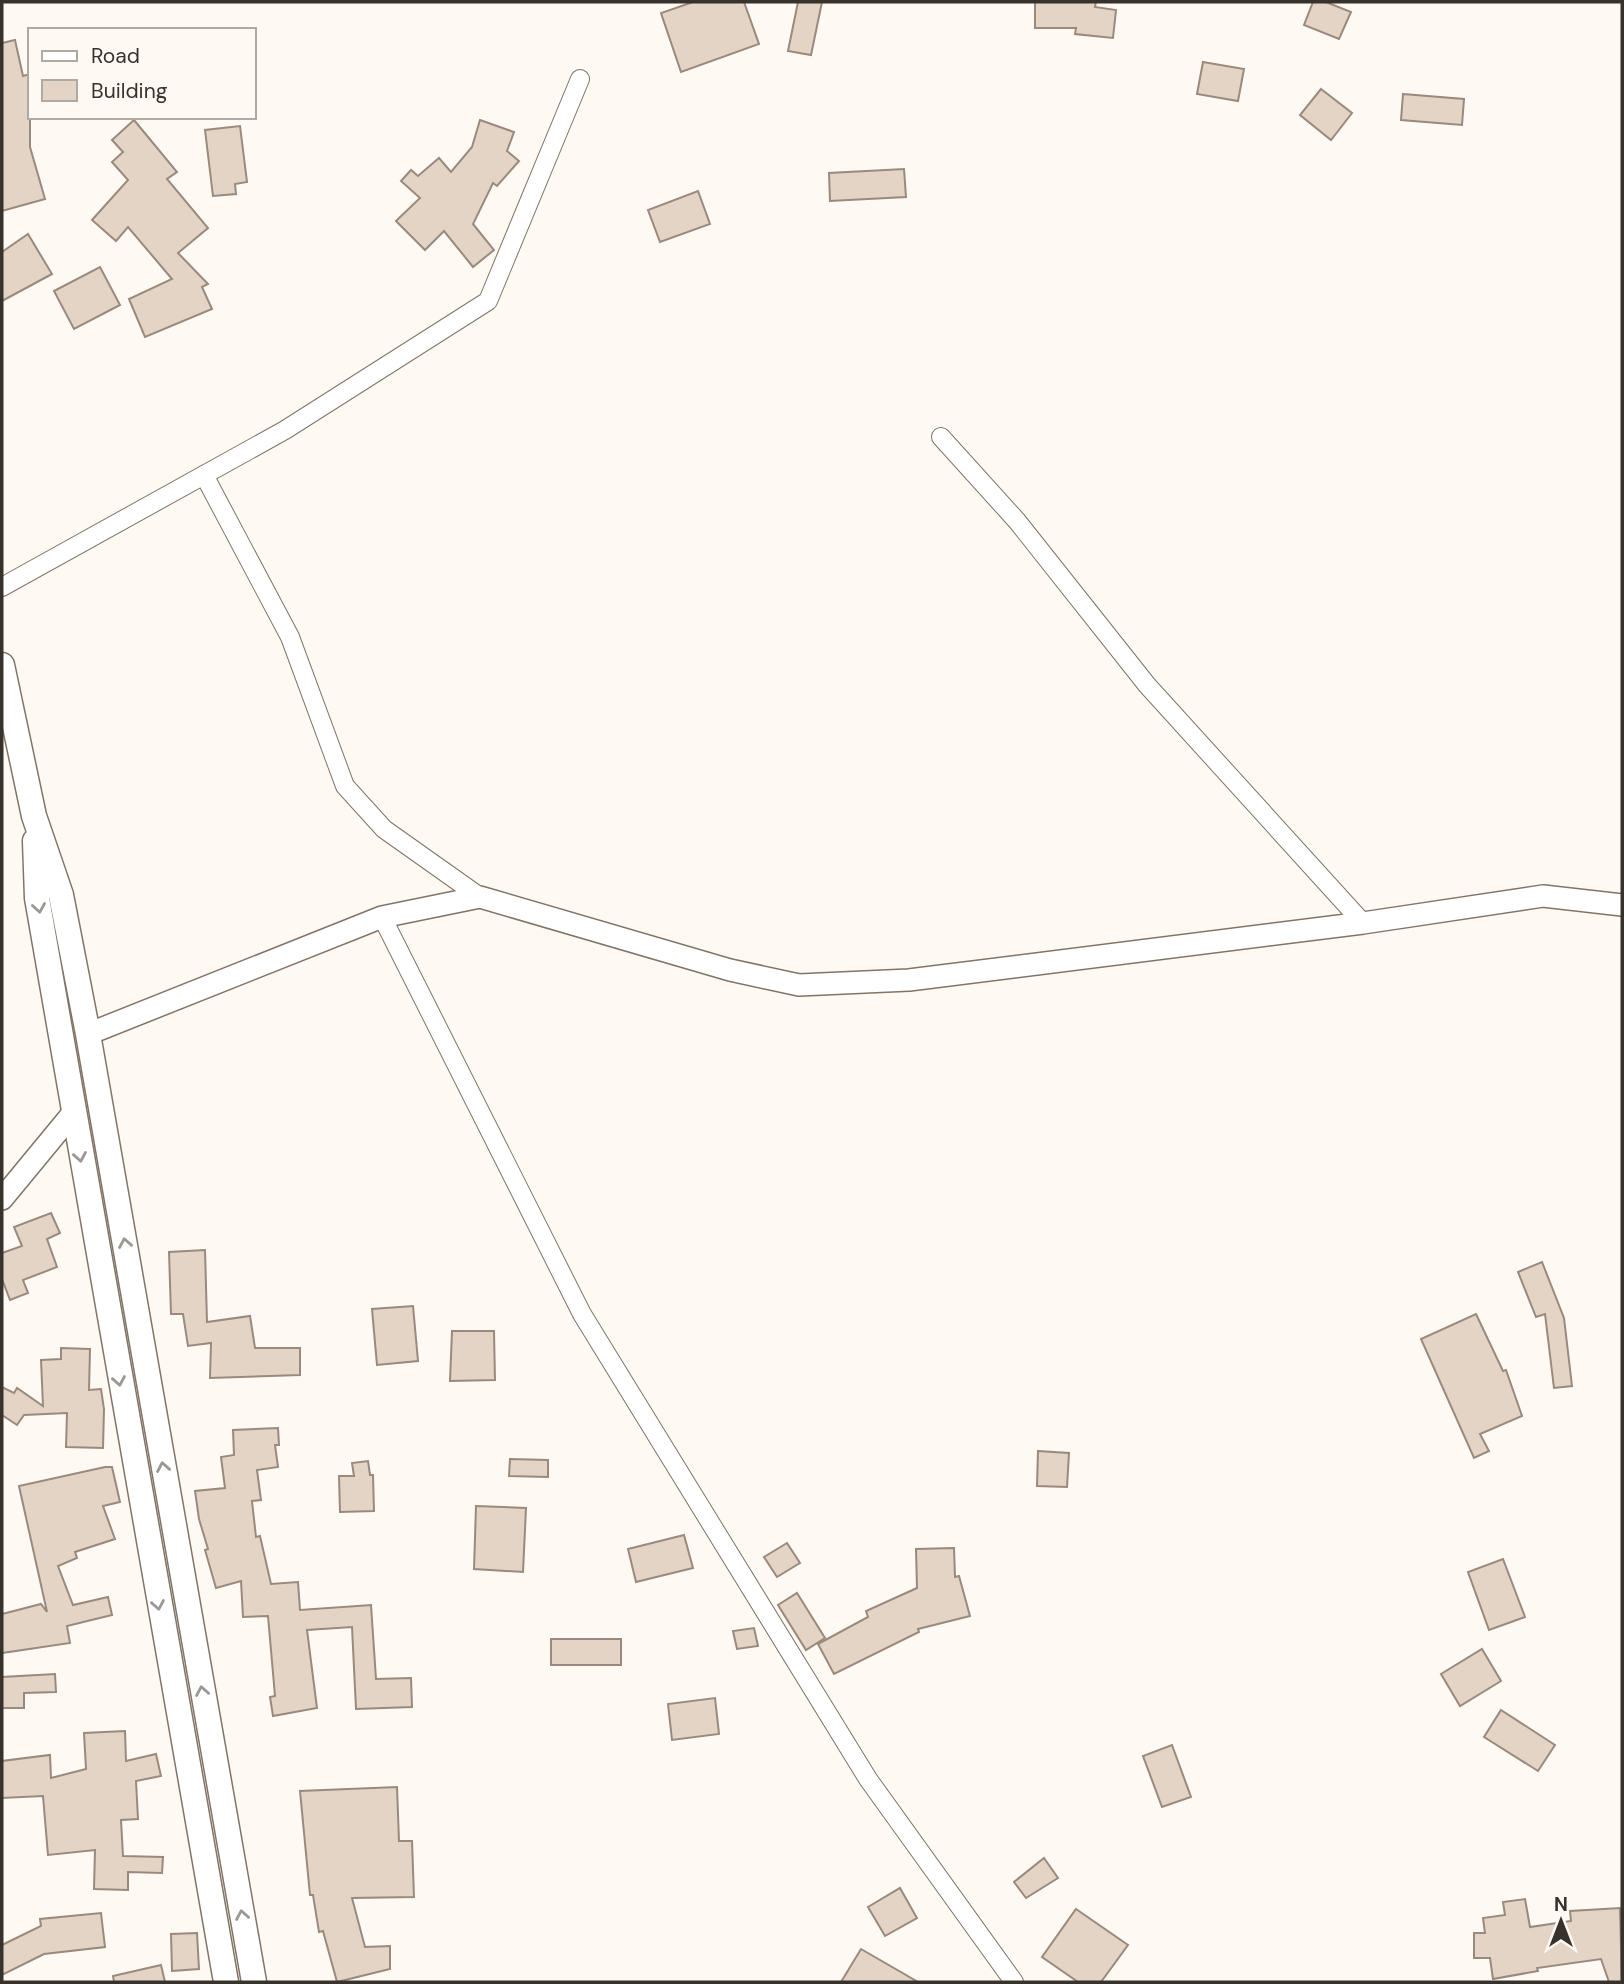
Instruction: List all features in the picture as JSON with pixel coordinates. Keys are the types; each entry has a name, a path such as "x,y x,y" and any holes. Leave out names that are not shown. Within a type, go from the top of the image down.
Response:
{"main road":[{"path":"2,665 6,702 34,816 61,895 88,1034 254,1982"},
{"path":"34,816 37,898 226,1982"}],"street":[{"path":"2,587 285,430 488,301 580,79"},
{"path":"941,437 1017,521 1147,685 1363,923"},
{"path":"204,475 290,637 345,786 384,829 480,897 730,970 799,985 909,981 1363,923 1543,896 1622,905"},
{"path":"88,1034 382,917 480,897"},
{"path":"382,917 582,1314 868,1779 1014,1982"},
{"path":"2,1199 73,1112"}],"building":[{"path":"693,2 744,2 759,44 681,72 661,13"},
{"path":"798,2 822,2 811,55 788,51"},
{"path":"1035,2 1096,2 1095,7 1116,10 1113,38 1075,34 1076,28 1035,28"},
{"path":"1313,2 1326,2 1351,12 1339,39 1304,25"},
{"path":"15,40 23,76 28,75 30,147 45,199 2,211 2,43"},
{"path":"1203,62 1244,69 1238,101 1197,94"},
{"path":"1321,89 1352,113 1331,140 1300,115"},
{"path":"1403,94 1464,99 1462,125 1401,120"},
{"path":"134,120 177,172 167,179 208,228 178,253 208,284 202,287 212,309 145,337 129,299 172,279 128,227 116,241 92,220 128,180 112,162 123,152 112,140"},
{"path":"480,120 514,132 507,151 519,161 497,186 493,183 473,224 494,250 473,267 444,231 425,250 396,221 420,198 401,181 411,170 418,176 439,158 451,172 472,147"},
{"path":"240,126 247,182 235,184 236,194 213,196 205,130"},
{"path":"904,169 906,197 830,201 829,173"},
{"path":"698,191 710,224 660,242 648,210"},
{"path":"28,234 52,274 2,301 2,252"},
{"path":"100,267 120,305 74,329 54,291"},
{"path":"51,1213 60,1233 47,1239 57,1267 23,1280 28,1293 10,1300 2,1279 2,1253 22,1246 14,1227"},
{"path":"205,1250 207,1322 250,1316 255,1348 300,1348 300,1375 210,1378 211,1343 188,1346 183,1314 171,1314 169,1252"},
{"path":"1542,1262 1564,1318 1572,1386 1554,1388 1545,1314 1536,1317 1518,1272"},
{"path":"413,1306 418,1361 377,1365 372,1309"},
{"path":"1476,1314 1503,1371 1506,1370 1522,1416 1480,1434 1489,1451 1474,1458 1421,1339"},
{"path":"452,1331 494,1331 495,1380 450,1381"},
{"path":"61,1348 90,1349 89,1390 101,1389 104,1409 103,1448 66,1447 67,1413 24,1415 17,1425 2,1415 2,1387 14,1393 17,1388 43,1406 41,1360 61,1359"},
{"path":"278,1428 279,1445 275,1445 278,1467 257,1470 261,1500 252,1501 256,1537 260,1536 271,1584 298,1582 300,1610 371,1605 376,1679 411,1678 412,1707 356,1709 352,1627 307,1630 317,1708 273,1716 270,1697 275,1696 268,1616 243,1617 241,1581 216,1588 205,1550 208,1549 199,1519 195,1491 225,1488 221,1457 234,1455 233,1430"},
{"path":"1038,1451 1069,1453 1067,1487 1037,1486"},
{"path":"510,1459 548,1460 548,1477 509,1476"},
{"path":"368,1461 370,1475 373,1475 374,1511 340,1512 339,1476 354,1476 352,1463"},
{"path":"112,1467 120,1502 103,1506 115,1539 75,1552 77,1558 58,1566 73,1605 108,1597 112,1615 67,1626 70,1643 2,1653 2,1614 41,1604 47,1612 19,1486"},
{"path":"476,1506 526,1508 523,1572 474,1569"},
{"path":"684,1535 693,1568 636,1582 628,1549"},
{"path":"787,1543 800,1563 777,1577 764,1557"},
{"path":"954,1548 955,1577 959,1576 970,1616 918,1629 919,1632 834,1674 818,1644 868,1617 866,1611 917,1588 916,1549"},
{"path":"1503,1559 1525,1617 1489,1630 1468,1572"},
{"path":"797,1593 825,1638 806,1650 778,1605"},
{"path":"754,1628 758,1646 737,1649 733,1631"},
{"path":"551,1639 621,1639 621,1665 551,1665"},
{"path":"1482,1649 1501,1681 1460,1706 1441,1674"},
{"path":"55,1674 56,1692 24,1693 24,1708 2,1708 2,1677"},
{"path":"715,1698 719,1734 672,1740 668,1704"},
{"path":"1501,1710 1555,1745 1538,1771 1484,1737"},
{"path":"125,1731 126,1761 156,1754 161,1776 136,1781 138,1819 121,1820 123,1856 163,1857 162,1873 128,1872 128,1890 94,1889 95,1850 48,1855 43,1796 2,1798 2,1761 50,1755 51,1778 86,1769 84,1733"},
{"path":"1172,1745 1191,1797 1162,1807 1143,1756"},
{"path":"397,1787 399,1841 412,1841 414,1897 352,1898 365,1947 390,1946 390,1969 337,1982 323,1931 319,1932 313,1895 310,1895 300,1791"},
{"path":"1044,1858 1058,1878 1026,1898 1014,1882"},
{"path":"900,1888 917,1918 885,1936 868,1907"},
{"path":"1525,1899 1530,1927 1571,1921 1570,1911 1620,1908 1622,1982 1609,1982 1601,1959 1537,1968 1538,1971 1493,1979 1490,1958 1474,1958 1474,1933 1485,1933 1483,1918 1505,1915 1503,1902"},
{"path":"1076,1909 1128,1945 1101,1982 1078,1982 1042,1957"},
{"path":"101,1913 105,1947 44,1954 2,1975 2,1945 41,1926 40,1919"},
{"path":"197,1933 199,1969 172,1971 171,1934"},
{"path":"861,1949 918,1982 841,1982"},
{"path":"161,1965 165,1982 114,1982 113,1976"}]}
